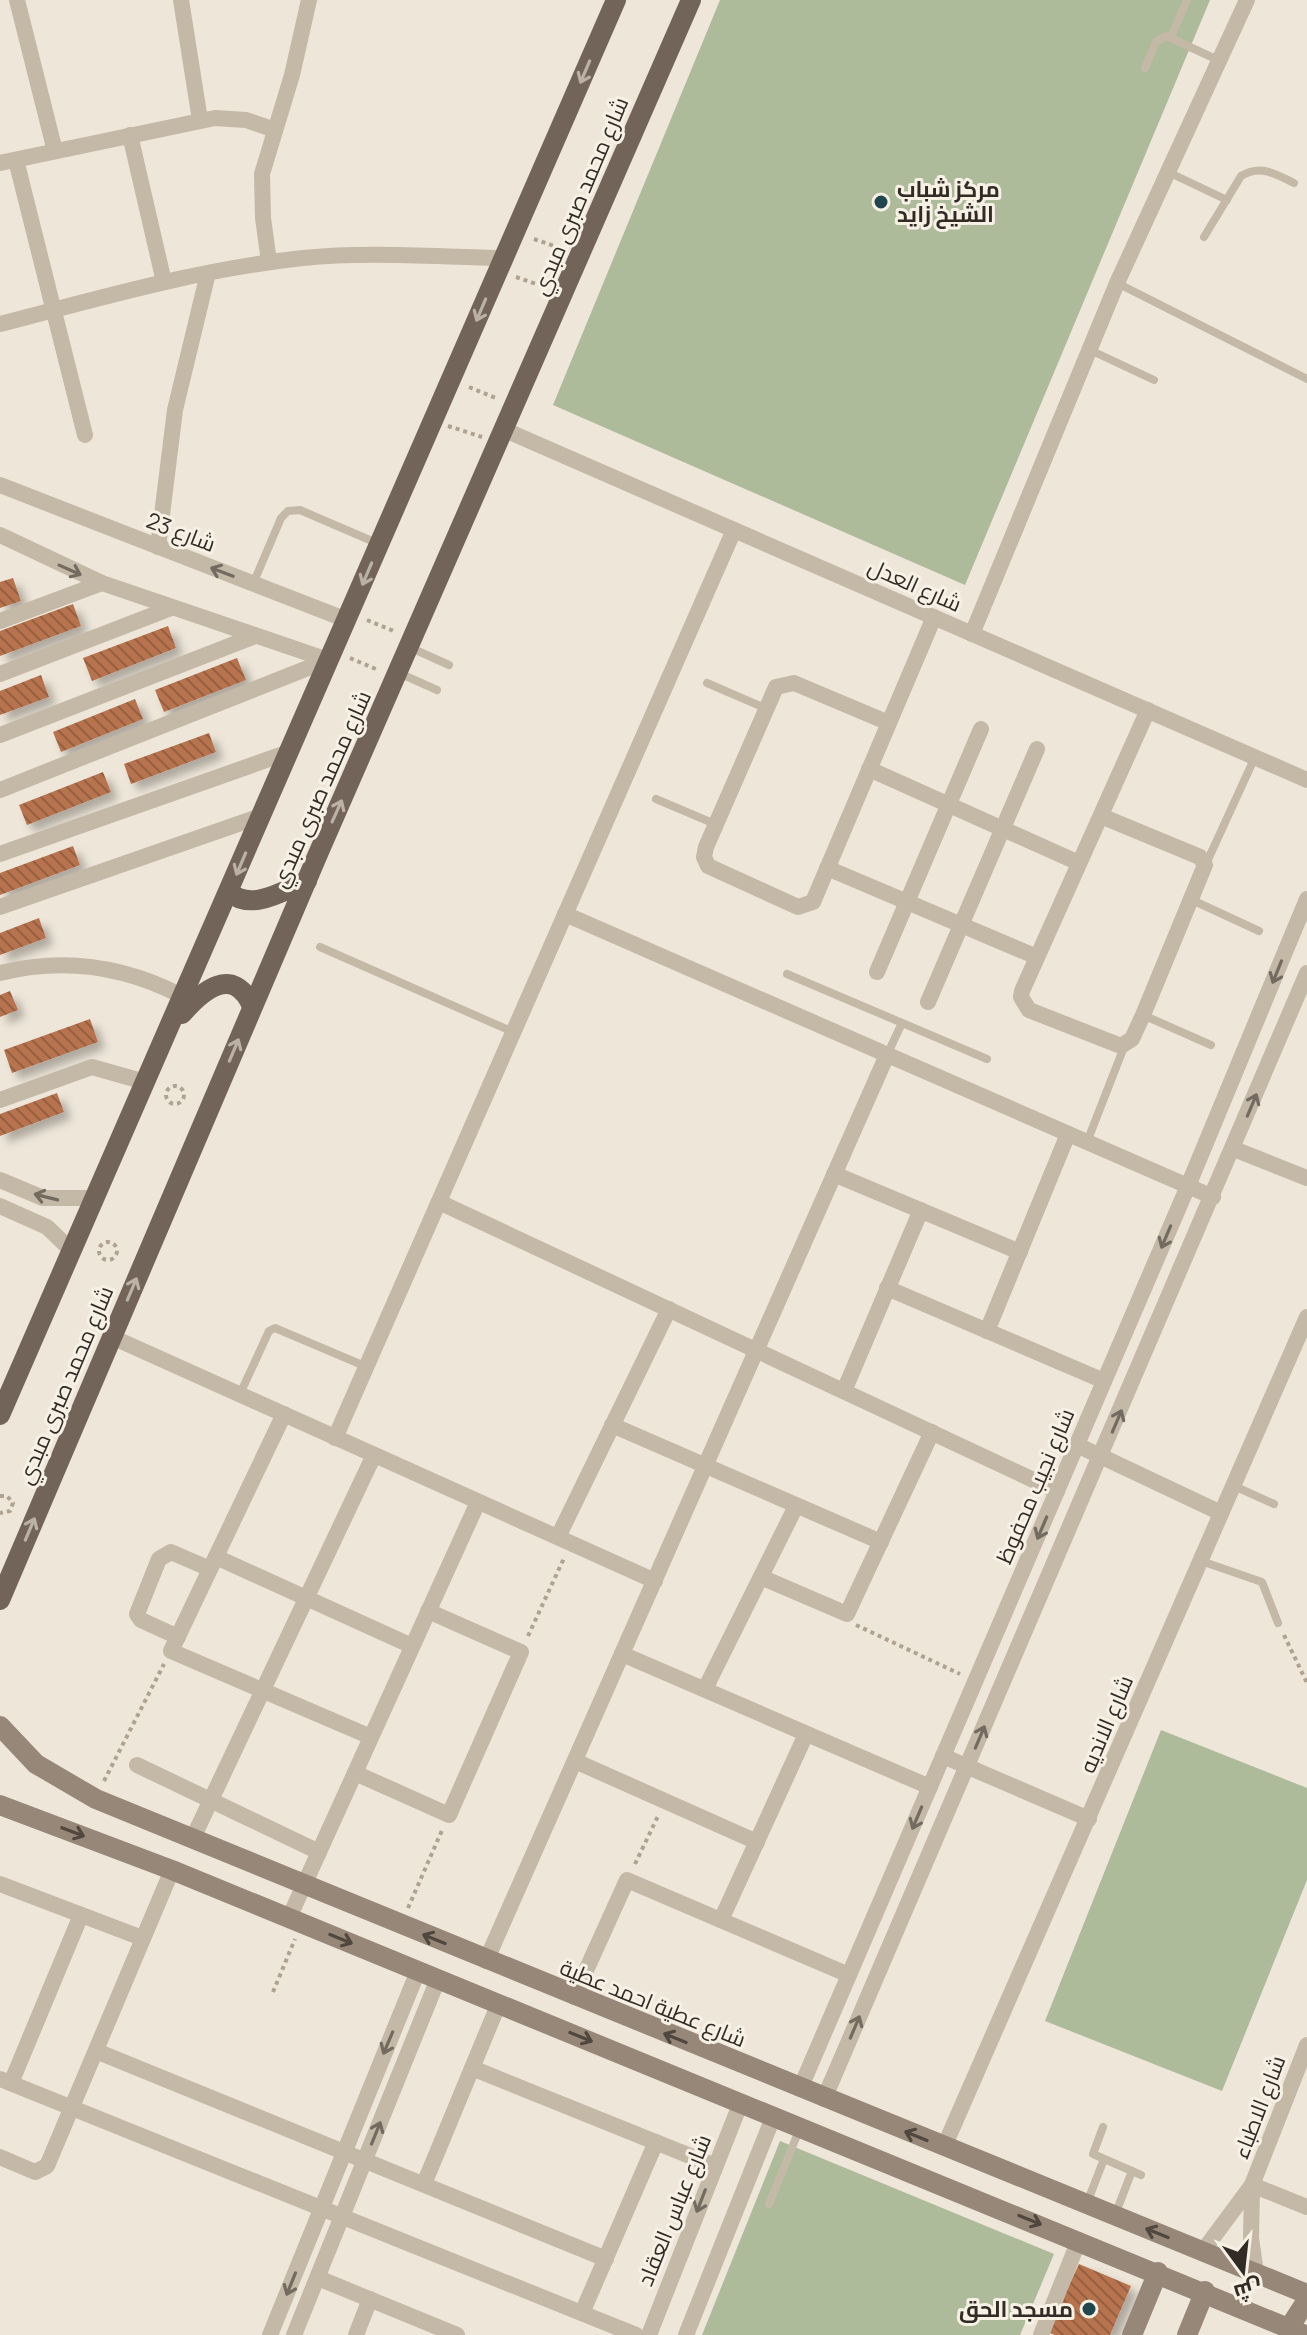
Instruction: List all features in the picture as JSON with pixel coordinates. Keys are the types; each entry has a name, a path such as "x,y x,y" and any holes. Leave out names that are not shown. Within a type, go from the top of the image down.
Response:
{"main road":[{"name":"شارع محمد صبرى مبدي","path":"2,1403 72,1251 616,0"},
{"name":"شارع محمد صبرى مبدي","path":"0,1600 252,1006 564,294 684,6"},
{"path":"229,892 243,901 253,901 307,881"},
{"path":"167,1032 208,988 219,984 240,989 252,1006"}],"street":[{"path":"17,0 55,151"},
{"path":"181,0 200,120"},
{"path":"269,262 263,218 262,174 309,0"},
{"path":"972,634 1117,283 1247,0"},
{"path":"85,435 8,161 200,120 231,118 275,130"},
{"path":"130,135 164,282"},
{"path":"0,324 164,282 269,262 343,256 501,264"},
{"path":"158,547 175,410 208,273"},
{"name":"شارع العدل","path":"502,437 734,530 1307,780"},
{"name":"شارع 23","path":"0,485 253,584 349,616"},
{"path":"335,1438 734,530"},
{"path":"0,535 102,583 255,636 331,655"},
{"path":"0,621 102,583"},
{"path":"0,674 171,608"},
{"path":"889,723 788,682 776,687 704,852 708,866 792,905 803,907 813,902 869,769 889,723 934,617"},
{"path":"0,735 255,636"},
{"path":"0,790 331,655"},
{"path":"1101,816 1200,857 1205,865 1143,1015 1132,1039 1125,1045 1111,1046 1025,1007 1022,991 1148,710"},
{"path":"877,972 981,729"},
{"path":"928,1002 1037,749"},
{"path":"0,854 289,752"},
{"path":"869,769 1079,863"},
{"path":"0,907 261,816"},
{"path":"827,868 1037,957"},
{"name":"شارع نجيب محفوظ","path":"800,2089 1188,1186 1307,899"},
{"path":"565,914 1213,1197"},
{"path":"0,973 55,964 95,967 134,975 182,996"},
{"path":"824,2099 1307,973"},
{"path":"486,1961 887,1055"},
{"path":"0,1100 92,1067 145,1082"},
{"path":"987,1331 1068,1134"},
{"path":"1234,1149 1307,1178"},
{"path":"834,1174 1020,1252"},
{"path":"0,1180 51,1199 95,1198"},
{"path":"439,1202 1057,1491"},
{"path":"0,1206 47,1227 72,1251"},
{"path":"844,1391 921,1210"},
{"path":"887,1288 1104,1381"},
{"path":"564,1540 612,1425 669,1309"},
{"name":"شارع الانديه","path":"944,2147 1307,1317"},
{"path":"112,1337 655,1581"},
{"path":"174,1644 284,1414"},
{"path":"612,1425 881,1542"},
{"path":"761,1577 847,1614 932,1432"},
{"path":"1077,1445 1221,1513"},
{"path":"192,1840 374,1455"},
{"path":"296,1921 304,1886 478,1502"},
{"path":"705,1689 796,1506"},
{"path":"371,1737 262,1691 174,1644 141,1620 137,1614 159,1559 171,1552 213,1563 306,1598 412,1646"},
{"path":"355,1773 449,1815 521,1652 428,1611"},
{"path":"622,1654 930,1787"},
{"name":"شارع عطية احمد عطية","path":"0,1726 36,1764 96,1799 574,1997 1307,2294"},
{"path":"721,1920 806,1734"},
{"path":"943,1756 1089,1819"},
{"path":"575,1761 757,1842"},
{"path":"137,1765 319,1852"},
{"path":"0,1805 172,1870 1205,2291 1297,2332 1307,2300"},
{"path":"0,2157 35,2172 45,2169 172,1870"},
{"path":"574,1997 627,1880 849,1975"},
{"path":"0,1884 142,1938"},
{"path":"81,1915 6,2081 636,2335"},
{"path":"270,2335 418,1971"},
{"path":"294,2335 438,1979"},
{"path":"424,2184 499,2003"},
{"name":"شارع الاطباء","path":"1203,2251 1252,2185 1307,2045"},
{"path":"96,2051 606,2259"},
{"path":"472,2068 715,2166"},
{"name":"شارع عباس العقاد","path":"649,2335 741,2102"},
{"path":"686,2335 774,2115"},
{"path":"582,2313 656,2142"},
{"path":"997,2206 1009,2174"},
{"path":"1252,2185 1307,2207"},
{"name":"شارع الاطباء","path":"1252,2185 1251,2221 1256,2273"},
{"path":"1041,2335 1079,2240"},
{"path":"1132,2335 1158,2272"},
{"path":"318,2278 457,2335"},
{"path":"1187,2335 1205,2291"},
{"path":"356,2335 370,2299"}],"lane":[{"path":"1171,37 1187,0"},
{"path":"1145,68 1156,42 1171,37 1218,60"},
{"path":"1204,237 1241,176 1249,171 1266,170 1294,183"},
{"path":"1168,171 1227,200"},
{"path":"1117,283 1307,379"},
{"path":"1090,350 1154,380"},
{"path":"253,584 281,518 288,511 300,510 380,544"},
{"path":"411,643 449,665"},
{"path":"397,675 437,690"},
{"path":"707,683 765,708"},
{"path":"1205,865 1255,757"},
{"path":"656,799 715,824"},
{"path":"1192,900 1259,931"},
{"path":"320,947 514,1032"},
{"path":"787,974 987,1059"},
{"path":"1143,1015 1211,1045"},
{"path":"887,1055 902,1023"},
{"path":"1087,1143 1125,1045"},
{"path":"240,1395 269,1331 275,1328 367,1367"},
{"path":"1234,1486 1274,1504"},
{"path":"1200,1561 1262,1582 1278,1623"},
{"path":"769,2204 800,2127"},
{"path":"1103,2127 1092,2150 1104,2159 1137,2173 1115,2216"},
{"path":"1087,2205 1104,2159"}],"path":[{"path":"515,232 580,255"},
{"path":"501,264 564,294"},
{"path":"451,380 515,405"},
{"path":"434,420 502,437"},
{"path":"349,616 411,643"},
{"path":"331,655 397,675"},
{"path":"170,1087 183,1089 182,1101 174,1104 167,1099 170,1087"},
{"path":"106,1241 114,1244 115,1257 102,1258 99,1246 106,1241"},
{"path":"0,1496 7,1496 13,1503 10,1511 0,1513"},
{"path":"521,1652 564,1540"},
{"path":"847,1614 866,1633 976,1681"},
{"path":"1278,1623 1307,1683"},
{"path":"96,1799 174,1644"},
{"path":"627,1880 666,1801"},
{"path":"400,1925 449,1815"},
{"path":"273,1992 296,1921"}],"green space":[{"name":"مركز شباب الشيخ زايد","path":"720,0 1210,0 965,585 553,405"},
{"path":"1161,1730 1307,1788 1307,1880 1222,2091 1045,2021"},
{"path":"780,2141 1054,2254 1020,2335 702,2335"}],"building":[{"path":"13,578 21,601 0,608 0,582"},
{"path":"73,604 81,626 0,656 0,631"},
{"path":"168,626 176,648 92,681 83,658"},
{"path":"237,658 246,680 164,712 155,690"},
{"path":"41,675 49,697 0,715 0,691"},
{"path":"135,699 143,719 61,752 53,732"},
{"path":"209,733 216,752 131,784 124,764"},
{"path":"103,772 111,792 27,825 19,805"},
{"path":"73,846 80,865 0,895 0,873"},
{"path":"39,918 46,938 0,955 0,933"},
{"path":"10,991 18,1010 0,1017 0,995"},
{"path":"90,1019 98,1042 12,1073 4,1050"},
{"path":"57,1093 64,1112 0,1136 0,1114"},
{"name":"مسجد الحق","path":"1079,2264 1131,2286 1110,2335 1055,2335 1047,2332"}],"place":[{"name":"مركز شباب الشيخ زايد","path":"881,202"},
{"name":"مسجد الحق","path":"1089,2309"}]}
